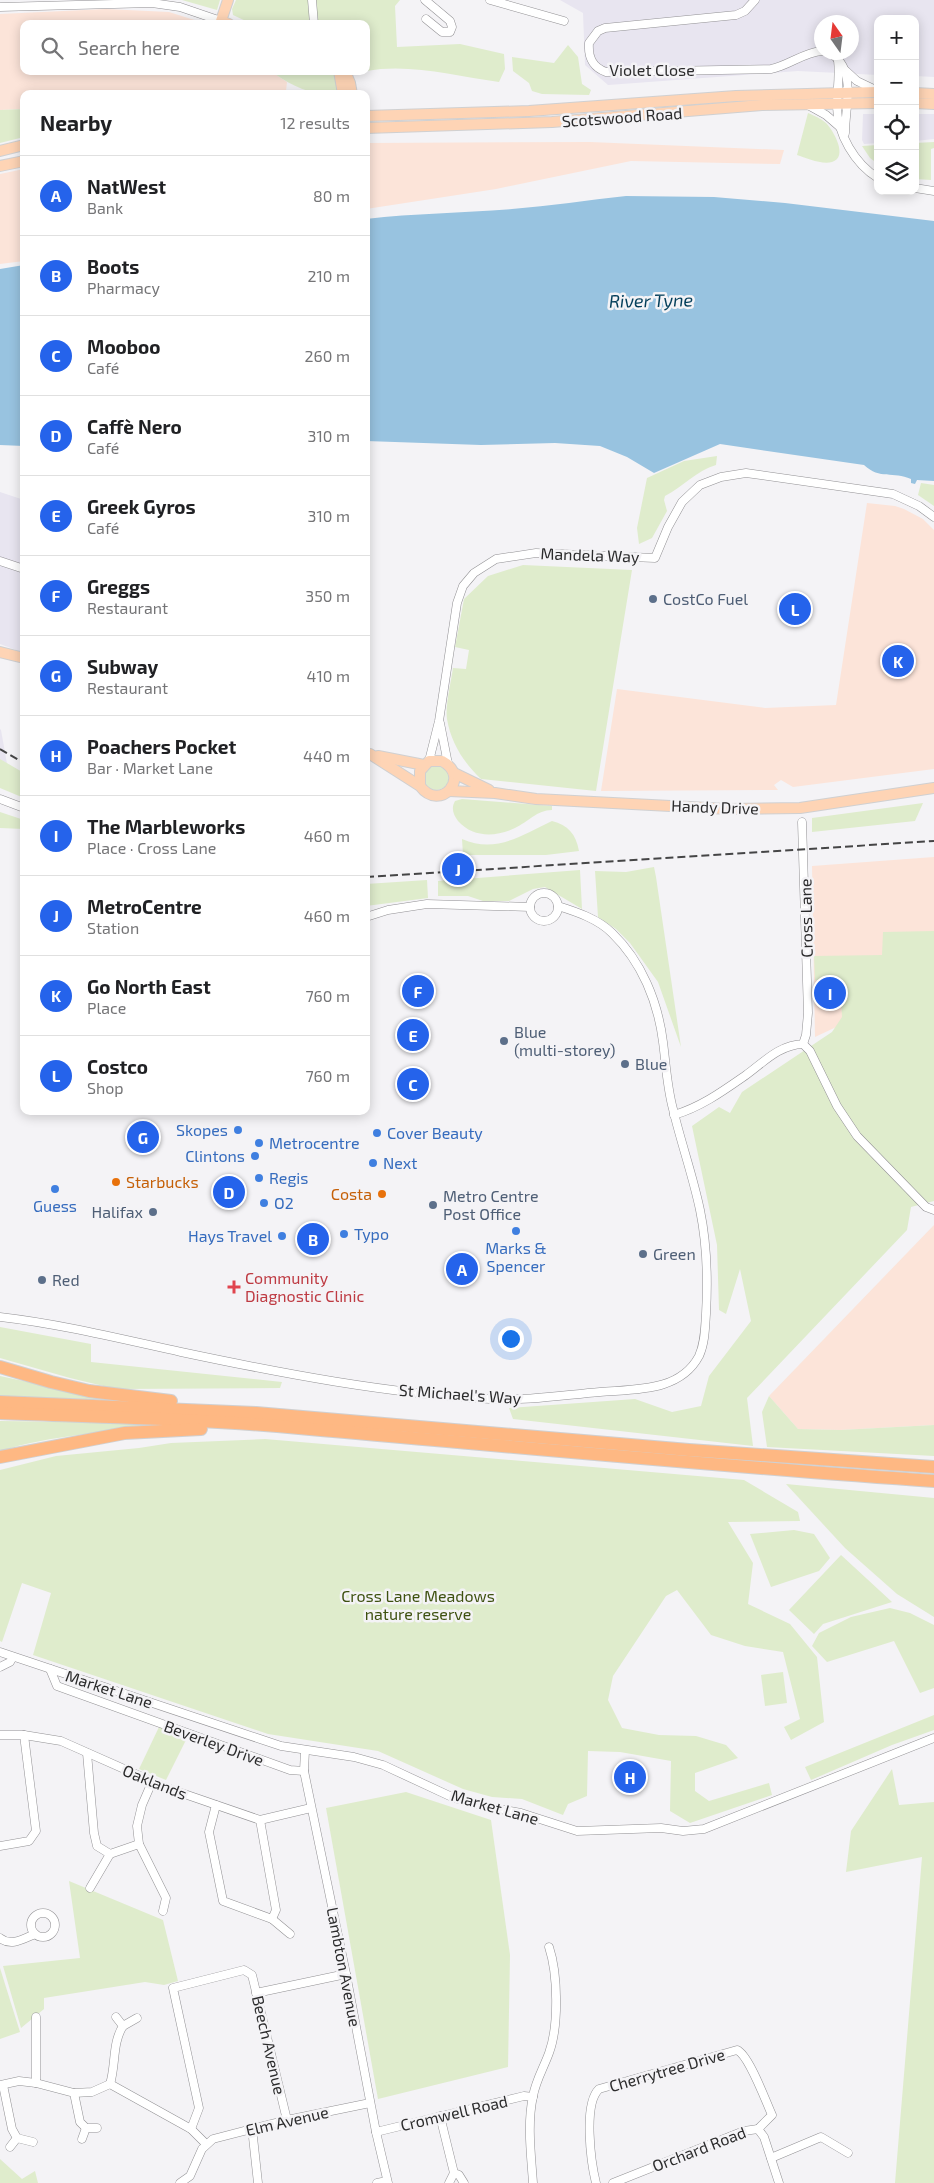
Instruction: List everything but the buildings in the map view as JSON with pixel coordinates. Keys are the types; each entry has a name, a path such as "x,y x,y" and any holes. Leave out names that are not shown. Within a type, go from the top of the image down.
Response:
{"highway":[{"path":"0,1366 84,1390 116,1396 250,1408 318,1418"},
{"path":"0,1370 24,1374"},
{"path":"0,1402 186,1409 318,1418 689,1450 934,1467"},
{"path":"0,1413 226,1423 689,1464 934,1481"},
{"path":"0,1457 82,1440 138,1431 206,1429 308,1435 351,1433"}],"main road":[{"path":"225,20 228,0"},
{"path":"341,75 349,90"},
{"path":"346,75 350,90"},
{"name":"Scotswood Road","path":"370,116 529,111 736,96 874,91"},
{"path":"919,93 934,94"},
{"name":"Scotswood Road","path":"370,128 524,123 762,106 874,103"},
{"path":"919,103 934,104"},
{"path":"370,109 389,116"},
{"path":"0,151 20,147"},
{"path":"0,166 20,162"},
{"path":"0,652 20,657"},
{"path":"370,753 426,763 436,760 448,764 454,773 495,793"},
{"path":"370,754 420,786 426,793 432,795 438,796 449,791 453,786 454,773"},
{"path":"420,786 418,777 426,763"},
{"name":"Handy Drive","path":"495,793 536,799 728,809 817,806 934,788"},
{"path":"449,791 495,793"}],"street":[{"path":"312,0 314,20"},
{"path":"490,0 564,21"},
{"name":"Violet Close","path":"755,0 745,11 736,15 605,28 598,31 589,43 590,58 593,64 606,72 771,69 814,52"},
{"path":"426,19 442,32 450,32 452,27 450,21 428,1"},
{"path":"0,7 23,3 152,2 180,7 219,20"},
{"path":"838,60 857,81 874,89"},
{"path":"838,60 842,92 842,104 838,119 850,148 857,159 874,174"},
{"path":"842,92 845,69"},
{"path":"808,105 826,115 843,133"},
{"path":"919,189 934,191"},
{"name":"Mandela Way","path":"426,763 439,721 457,603 463,586 474,572 496,559 536,553 656,558 668,527 682,502 688,496 700,485 707,482 721,477 746,473 893,494 919,506 934,517"},
{"path":"0,561 20,568"},
{"name":"Mandela Way","path":"439,721 448,764"},
{"path":"0,801 20,807"},
{"name":"Cross Lane","path":"802,822 808,1014 803,1044"},
{"path":"541,893 553,896 558,906 554,918 543,921 534,918 530,907 532,899 541,893"},
{"path":"370,916 388,910 427,904 530,907"},
{"name":"St Michael's Way","path":"0,1317 42,1322 185,1352 334,1380 449,1396 493,1400 527,1399 648,1388 663,1385 689,1368 698,1356 704,1338 707,1296 706,1252 703,1228 668,1092 663,1041 655,998 637,964 612,932 584,915 558,906"},
{"path":"674,1115 688,1111 716,1096 786,1046 803,1044 810,1051 837,1106 857,1136 930,1208"},
{"name":"Market Lane","path":"0,1652 281,1746 354,1757 383,1764 454,1798 521,1813 577,1832 661,1828 683,1831 704,1829 934,1738"},
{"path":"0,1667 10,1662 13,1657"},
{"name":"Beverley Drive","path":"50,1670 57,1686 290,1770 304,1771"},
{"name":"Oaklands","path":"0,1735 24,1735 61,1741 152,1782 260,1820"},
{"path":"0,1846 29,1841 36,1831 24,1735"},
{"name":"Lambton Avenue","path":"305,1750 304,1771 311,1808 346,1974 370,2103 388,2182"},
{"path":"87,1753 94,1833 97,1846 110,1854"},
{"path":"152,1782 140,1812 137,1826 139,1844 166,1898 163,1911"},
{"path":"216,1805 209,1832 223,1901 272,1919 290,1934"},
{"path":"272,1919 276,1910 260,1820 311,1808"},
{"path":"90,1888 110,1854 139,1844"},
{"path":"0,1938 5,1942 16,1942 35,1934"},
{"path":"533,2183 529,2126 533,2097 554,2034 554,1975 549,1947"},
{"name":"Beech Avenue","path":"191,2129 199,2108 173,1988 244,1970 252,1975 287,2120"},
{"path":"256,1993 346,1974"},
{"path":"36,2016 36,2083"},
{"path":"116,2017 123,2026"},
{"path":"110,2084 114,2070 116,2041 123,2026 137,2018"},
{"name":"Cherrytree Drive","path":"596,2183 589,2128 594,2095 599,2089 737,2050 741,2052 747,2062 772,2115 758,2129"},
{"path":"33,2142 17,2138 12,2130 2,2085 19,2081 36,2083 74,2093 92,2092 110,2084"},
{"path":"110,2084 191,2129 206,2144 190,2176 180,2183"},
{"path":"74,2093 80,2122 86,2128 97,2128"},
{"name":"Cromwell Road","path":"376,2132 524,2096 533,2097"},
{"name":"Elm Avenue","path":"206,2144 213,2139 252,2128 370,2103"},
{"path":"440,2116 454,2173 449,2183"},
{"path":"82,2139 86,2128"},
{"path":"252,2128 258,2183"},
{"path":"758,2129 764,2137 779,2183"},
{"name":"Orchard Road","path":"613,2183 744,2131 758,2129"},
{"path":"771,2158 821,2137 848,2154"},
{"path":"10,2148 17,2138"},
{"path":"454,2173 462,2178 464,2183"},
{"path":"377,2183 388,2182"}],"shaded area":[{"path":"560,0 934,0 934,77 919,76 919,15 874,15 874,75 798,71 608,85 585,65 583,13"},
{"path":"106,9 169,12 194,20 20,20 20,75 276,75 287,82 286,90 20,90 20,109 0,110 0,14"},
{"path":"863,114 874,114 874,143 864,144 862,140"},
{"path":"919,114 934,114 934,139 919,141"},
{"path":"590,142 784,150 780,164 631,161 496,189 370,208 370,143"},
{"path":"20,170 20,262 0,264 0,174"},
{"path":"0,492 20,499 20,652 0,644"},
{"path":"867,503 895,506 904,509 923,519 934,530 934,769 793,787 781,780 774,785 778,790 601,791 617,689 765,708 836,705"},
{"path":"1,730 9,775 0,771"},
{"path":"934,857 934,974 847,1022 815,1037 812,866"},
{"path":"934,1225 934,1425 840,1430 798,1429 769,1396"}],"green space":[{"path":"182,0 220,0 217,10"},
{"path":"236,0 400,0 395,6 397,47 460,44 504,54 505,69 499,82 416,69 399,68 370,71 370,20 244,20 233,15 232,9"},
{"path":"568,45 578,57 582,84 591,90 589,95 542,94 532,91 529,83 513,71 512,57 554,63"},
{"path":"276,75 334,75 338,90 305,90"},
{"path":"20,109 20,138 0,143 0,110"},
{"path":"808,113 826,123 838,143 839,155 832,162 819,162 797,155"},
{"path":"934,142 934,148 931,149 931,180 919,179 919,143"},
{"path":"874,145 874,161 870,158 862,146"},
{"path":"717,456 716,465 709,467 665,496 664,500 667,511 652,538 639,544 637,528 647,478 684,461"},
{"path":"921,483 934,485 934,506 918,495"},
{"path":"523,565 632,570 596,791 481,779 464,759 455,744 449,728 447,701 453,668 466,669 469,650 455,647 464,599 488,576"},
{"path":"0,759 20,771 20,796 0,788"},
{"path":"436,764 445,768 449,777 445,786 436,790 427,786 423,777 427,768"},
{"path":"462,799 552,806 552,810 537,814 520,826 508,831 485,834 471,831 464,827 456,818 453,806 455,801"},
{"path":"923,803 915,821 812,832 812,818"},
{"path":"0,812 20,819 20,829 0,828"},
{"path":"552,821 563,825 570,831 576,840 579,851 546,855 463,855 462,839 474,843 498,844 519,837"},
{"path":"654,867 681,1047 658,982 630,943 616,929 598,917 595,871 626,872"},
{"path":"580,870 582,909 545,887 533,889 509,901 483,901 468,896 438,896 438,881"},
{"path":"427,880 428,898 370,905 370,884"},
{"path":"934,931 934,1201 911,1207 907,1230 747,1398 753,1446 513,1419 509,1408 635,1399 672,1412 701,1406 709,1376 751,1321 740,1269 726,1314 719,1310 717,1245 692,1126 719,1107 730,1113 742,1092 832,1032 842,1017 840,981 815,980 814,956 882,955 883,932"},
{"path":"0,1327 91,1344 91,1362 282,1382 280,1388 116,1389 0,1358"},
{"path":"0,1376 113,1400 0,1396"},
{"path":"769,1396 798,1429 840,1430 934,1425 934,1456 767,1447 762,1412"},
{"path":"0,1421 162,1423 161,1426 100,1432 40,1441 0,1451"},
{"name":"Cross Lane Meadows nature reserve","path":"265,1439 744,1480 798,1512 800,1521 728,1522 753,1563 748,1604 790,1624 817,1657 824,1722 791,1740 784,1727 800,1719 783,1652 745,1646 711,1635 677,1590 666,1596 613,1676 608,1700 622,1728 659,1735 696,1736 726,1745 738,1758 695,1773 695,1791 709,1801 769,1783 772,1795 690,1823 670,1811 671,1761 620,1752 588,1751 587,1796 568,1804 563,1815 522,1799 492,1797 463,1789 378,1751 268,1734 33,1655 51,1593 22,1583 2,1642 0,1641 0,1470 56,1456 171,1443"},
{"path":"786,1484 934,1498 934,1617 897,1594 845,1548"},
{"path":"794,1530 814,1534 830,1558 819,1571 771,1587 750,1534"},
{"path":"841,1555 892,1602 823,1624 814,1634 789,1610"},
{"path":"890,1608 910,1613 934,1625 934,1688 920,1693 894,1641 827,1662 812,1646 819,1633 851,1617"},
{"path":"783,1672 787,1703 765,1706 761,1675"},
{"path":"934,1715 934,1730 892,1745 811,1780 805,1767"},
{"path":"159,1727 187,1738 166,1780 139,1769"},
{"path":"892,1769 899,1805 934,1802 934,2183 895,2183 922,1857 846,1872 851,1831"},
{"path":"406,1792 491,1820 510,1955 508,2067 378,2099 326,1808"},
{"path":"69,1881 163,1920 178,1981 164,1985 145,1982 44,1998 44,2009 21,2028 3,1966 80,1958"},
{"path":"0,1968 20,2032 0,2039"},
{"path":"0,2159 22,2179 35,2171 38,2183 0,2183"}],"water":[{"name":"River Tyne","path":"626,196 714,197 785,203 934,221 934,481 917,480 915,484 911,483 911,479 881,474 870,470 864,465 720,444 654,473 627,457 600,446 555,443 481,445 370,441 370,219 526,208"},
{"path":"20,266 20,446 0,445 0,269"}],"railway":[{"path":"0,749 20,761"},
{"path":"370,877 934,841"}],"place":[{"name":"CostCo Fuel","path":"653,599"},
{"name":"Costco","path":"795,609"},
{"name":"Go North East","path":"898,661"},
{"name":"MetroCentre","path":"458,869"},
{"name":"Greggs","path":"418,991"},
{"name":"The Marbleworks","path":"830,993"},
{"name":"Greek Gyros","path":"413,1035"},
{"name":"Blue (multi-storey)","path":"504,1041"},
{"name":"Blue","path":"625,1064"},
{"name":"Mooboo","path":"413,1084"},
{"name":"Skopes","path":"238,1130"},
{"name":"Cover Beauty","path":"377,1133"},
{"name":"Subway","path":"143,1137"},
{"name":"Metrocentre","path":"259,1143"},
{"name":"Clintons","path":"255,1156"},
{"name":"Next","path":"373,1163"},
{"name":"Regis","path":"259,1178"},
{"name":"Starbucks","path":"116,1182"},
{"name":"Guess","path":"55,1189"},
{"name":"Caffè Nero","path":"229,1192"},
{"name":"Costa","path":"382,1194"},
{"name":"O2","path":"264,1203"},
{"name":"Metro Centre Post Office","path":"433,1205"},
{"name":"Halifax","path":"153,1212"},
{"name":"Marks & Spencer","path":"516,1231"},
{"name":"Typo","path":"344,1234"},
{"name":"Hays Travel","path":"282,1236"},
{"name":"Boots","path":"313,1239"},
{"name":"Green","path":"643,1254"},
{"name":"NatWest","path":"462,1269"},
{"name":"Red","path":"42,1280"},
{"name":"Community Diagnostic Clinic","path":"234,1287"},
{"name":"Poachers Pocket","path":"630,1777"}]}
